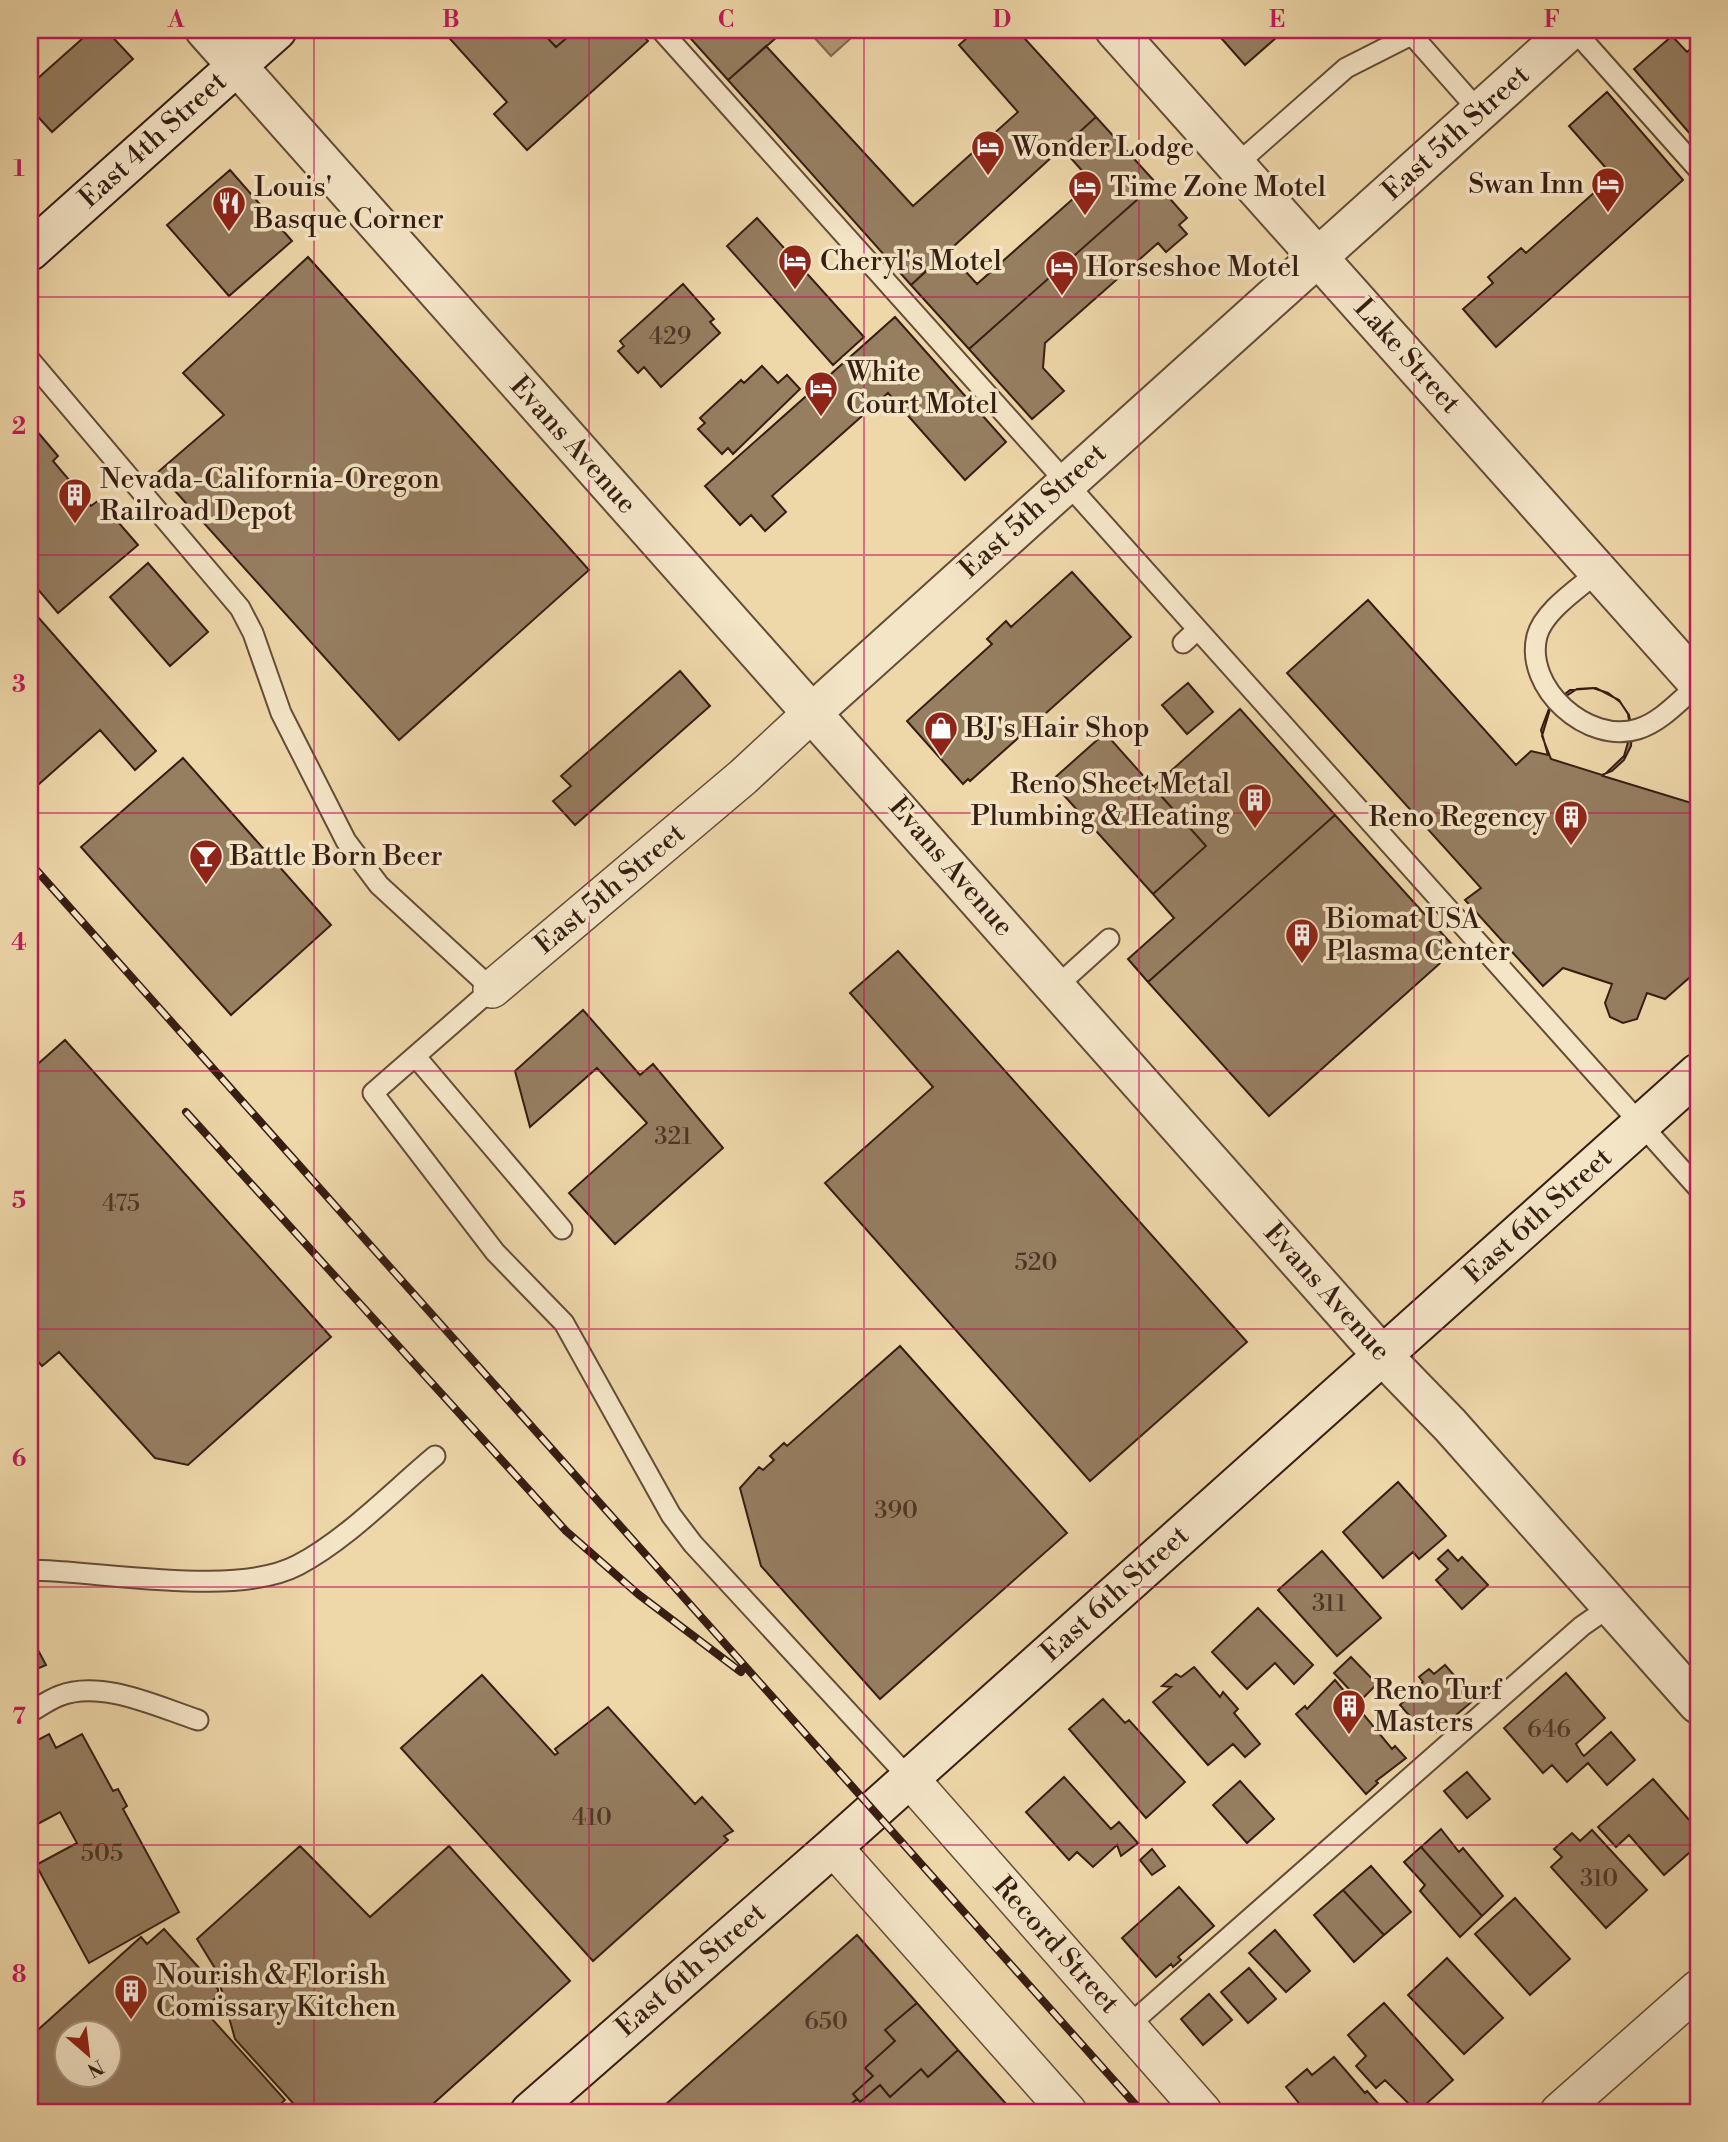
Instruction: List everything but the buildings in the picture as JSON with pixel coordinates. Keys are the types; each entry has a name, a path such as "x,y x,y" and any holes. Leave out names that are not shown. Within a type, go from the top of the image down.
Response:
{"street":[{"name":"Evans Avenue","path":"205,30 1382,1355 1450,1425 1698,1704"},
{"name":"East 4th Street","path":"30,251 277,30"},
{"name":"Lake Street","path":"1115,30 1600,570 1698,684"},
{"name":"East 5th Street","path":"492,989 743,777 1064,483 1572,30"},
{"name":"East 6th Street","path":"530,2112 833,1847 1698,1073"},
{"name":"Record Street","path":"909,1778 1203,2112"},
{"path":"833,1847 1054,2108"},
{"path":"1559,2112 1698,1989"}],"lane":[{"path":"661,30 1064,483 1190,636 1698,1188"},
{"path":"1572,30 1698,169"},
{"path":"1236,165 1346,68 1417,32 1479,111"},
{"path":"30,360 240,608 253,633 281,713 346,841 379,885 492,989 373,1093 495,1252 564,1323 671,1515 693,1544 909,1778"},
{"path":"1600,570 1543,624 1538,635 1537,664 1550,692 1565,709 1590,726 1611,733 1636,730 1653,723 1698,684"},
{"path":"1057,986 1110,939"},
{"path":"416,1057 562,1229"},
{"path":"30,1570 228,1582 261,1579 296,1567 320,1552 435,1456"},
{"path":"1128,2026 1582,1626 1611,1606"},
{"path":"30,1712 60,1695 85,1690 130,1698 198,1720"}],"shaded area":[{"path":"814,30 860,30 831,56 810,33"}],"railway":[{"path":"30,863 1142,2112"},
{"path":"186,1112 566,1531 638,1594 741,1672"}],"place":[{"name":"Wonder Lodge","path":"988,177"},
{"name":"Swan Inn","path":"1608,214"},
{"name":"Time Zone Motel","path":"1085,217"},
{"name":"Louis' Basque Corner","path":"229,233"},
{"name":"Cheryl's Motel","path":"795,291"},
{"name":"Horseshoe Motel","path":"1062,297"},
{"name":"White Court Motel","path":"821,418"},
{"name":"Nevada-California-Oregon Railroad Depot","path":"75,525"},
{"name":"BJ's Hair Shop","path":"941,758"},
{"name":"Reno Sheet Metal Plumbing & Heating","path":"1255,830"},
{"name":"Reno Regency","path":"1571,847"},
{"name":"Battle Born Beer","path":"206,886"},
{"name":"Biomat USA Plasma Center","path":"1302,965"},
{"name":"Reno Turf Masters","path":"1349,1736"},
{"name":"Nourish & Florish Comissary Kitchen","path":"131,2021"}]}
